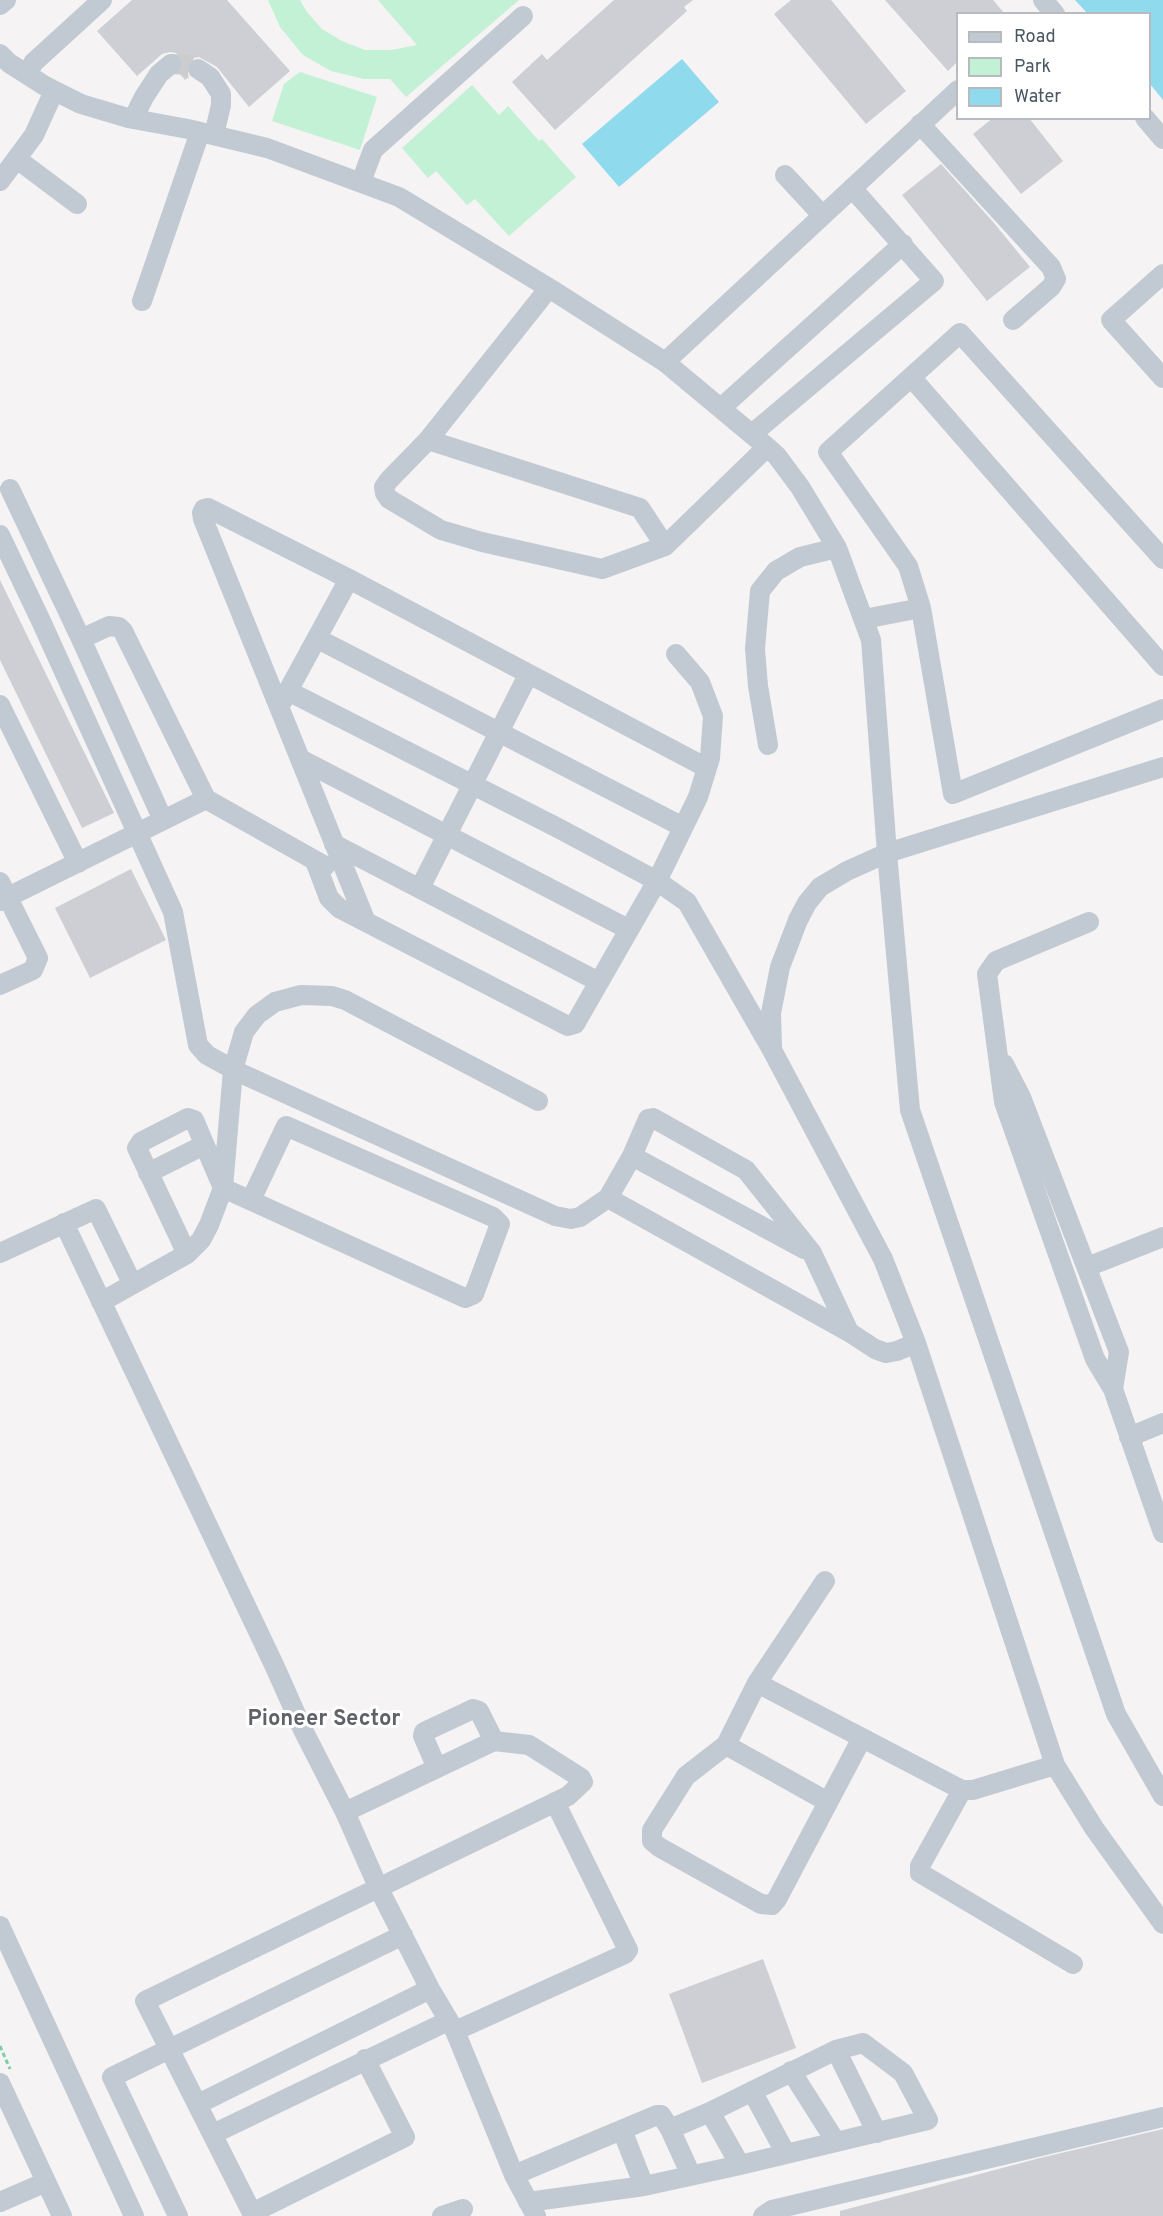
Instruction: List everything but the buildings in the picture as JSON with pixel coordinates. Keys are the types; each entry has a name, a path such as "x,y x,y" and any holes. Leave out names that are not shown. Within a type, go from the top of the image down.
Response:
{"street":[{"path":"0,5 6,0"},
{"path":"28,75 33,63 102,0"},
{"path":"361,182 373,150 523,16"},
{"path":"0,54 9,63 28,75 81,104 133,119 207,133 267,148 399,197 549,288 664,362 777,456 800,487 837,548 871,640 910,1110 1116,1714 1163,1796"},
{"path":"133,119 159,74 171,64"},
{"path":"142,301 207,133 221,105 221,94 210,77 198,69"},
{"path":"0,181 34,135 54,91"},
{"path":"664,362 956,91"},
{"path":"1147,120 1163,139"},
{"path":"920,124 1051,267 1056,279 1051,287 1013,320"},
{"path":"17,159 77,204"},
{"path":"785,175 822,215"},
{"path":"752,434 934,281 852,188"},
{"path":"721,408 903,244"},
{"path":"1163,274 1111,320 1163,378"},
{"path":"549,288 428,440 389,480 384,487 389,499 441,530 482,542 602,569 665,546 767,447"},
{"path":"1163,559 960,333 828,452 908,566 921,608 953,794 1163,709"},
{"path":"911,378 1163,666"},
{"path":"428,440 640,508 665,546"},
{"path":"10,489 164,820"},
{"path":"366,922 300,759 284,699 203,519 204,509 208,508 349,579 707,768"},
{"path":"0,535 173,912 198,1045 207,1055 233,1070 555,1216 571,1219 580,1217 608,1198 632,1156 648,1119 653,1118 746,1170 812,1253 849,1332"},
{"path":"768,745 758,686 755,649 760,591 776,571 800,557 837,548"},
{"path":"284,699 349,579"},
{"path":"864,619 921,608"},
{"path":"81,639 109,626 119,627 123,631 206,799 348,879"},
{"path":"318,639 683,827"},
{"path":"315,861 333,904 568,1026 575,1024 657,881 698,797 710,758 713,716 700,682 676,654"},
{"path":"420,888 528,675"},
{"path":"284,699 472,785 558,828 657,881 687,902 772,1050 883,1259 916,1343 1055,1765 1094,1828 1163,1924"},
{"path":"0,705 78,863"},
{"path":"300,759 628,929"},
{"path":"772,1050 771,1013 780,967 807,903 820,887 847,871 887,853 1163,767"},
{"path":"0,985 33,970 38,963 38,958 3,893 78,863 206,799"},
{"path":"334,844 599,982"},
{"path":"1089,922 996,961 987,974 1004,1102 1095,1359 1113,1389 1163,1533"},
{"path":"101,1302 187,1254 201,1240 209,1226 223,1188 233,1070 244,1032 257,1015 275,1002 301,995 332,996 345,1000 538,1101"},
{"path":"997,1051 1021,1097 1119,1352 1113,1389"},
{"path":"187,1254 137,1151 141,1142 188,1118 194,1120 223,1188 465,1298 474,1294 500,1224 493,1217 286,1126 251,1200"},
{"path":"148,1173 204,1145"},
{"path":"632,1156 812,1253"},
{"path":"608,1198 849,1332 875,1349 886,1353 916,1343"},
{"path":"0,1253 96,1209 132,1283"},
{"path":"64,1223 303,1730 345,1812 379,1889 451,2026 514,2175 532,2209 740,2165 928,2120 903,2073 862,2043 836,2050 710,2112 670,2129"},
{"path":"1087,1267 1163,1237"},
{"path":"1128,1437 1163,1423"},
{"path":"825,1581 757,1683 726,1745 686,1776 652,1830 652,1841 761,1904 772,1905 862,1738"},
{"path":"757,1683 962,1790 973,1790 1055,1765"},
{"path":"437,1767 423,1736 424,1732 473,1709 479,1711 494,1741"},
{"path":"345,1812 494,1741 529,1745 581,1778 583,1782 568,1796 145,2001 252,2213 405,2137 365,2059"},
{"path":"726,1745 828,1802"},
{"path":"962,1790 920,1866 920,1874 1073,1964"},
{"path":"213,2134 365,2059 625,1954 628,1950 555,1802"},
{"path":"0,1926 134,2216"},
{"path":"178,2216 112,2078 403,1935"},
{"path":"198,2104 430,1989"},
{"path":"836,2050 877,2133"},
{"path":"791,2071 836,2142"},
{"path":"0,2083 62,2216"},
{"path":"752,2091 786,2154"},
{"path":"710,2112 740,2165"},
{"path":"514,2175 661,2115 691,2175"},
{"path":"763,2216 772,2210 1163,2117"},
{"path":"622,2130 644,2186"},
{"path":"0,2202 46,2182"},
{"path":"442,2216 463,2209"}],"green space":[{"path":"268,0 300,0 322,29 342,41 365,50 391,50 417,45 378,0 519,0 406,97 390,79 364,79 331,71 303,55 280,27"},
{"path":"300,72 377,97 360,150 272,121 284,84"},
{"path":"472,85 499,115 508,106 539,141 542,139 576,177 509,236 475,199 467,205 436,171 428,178 402,148"}],"water":[{"path":"1075,0 1163,0 1163,100 1151,85 1151,12 1086,12"},
{"path":"682,59 719,102 619,187 582,144"}],"tunnel":[{"path":"171,64 188,65 198,69"}],"district":[{"name":"Pioneer Sector","path":"324,1721"}]}
